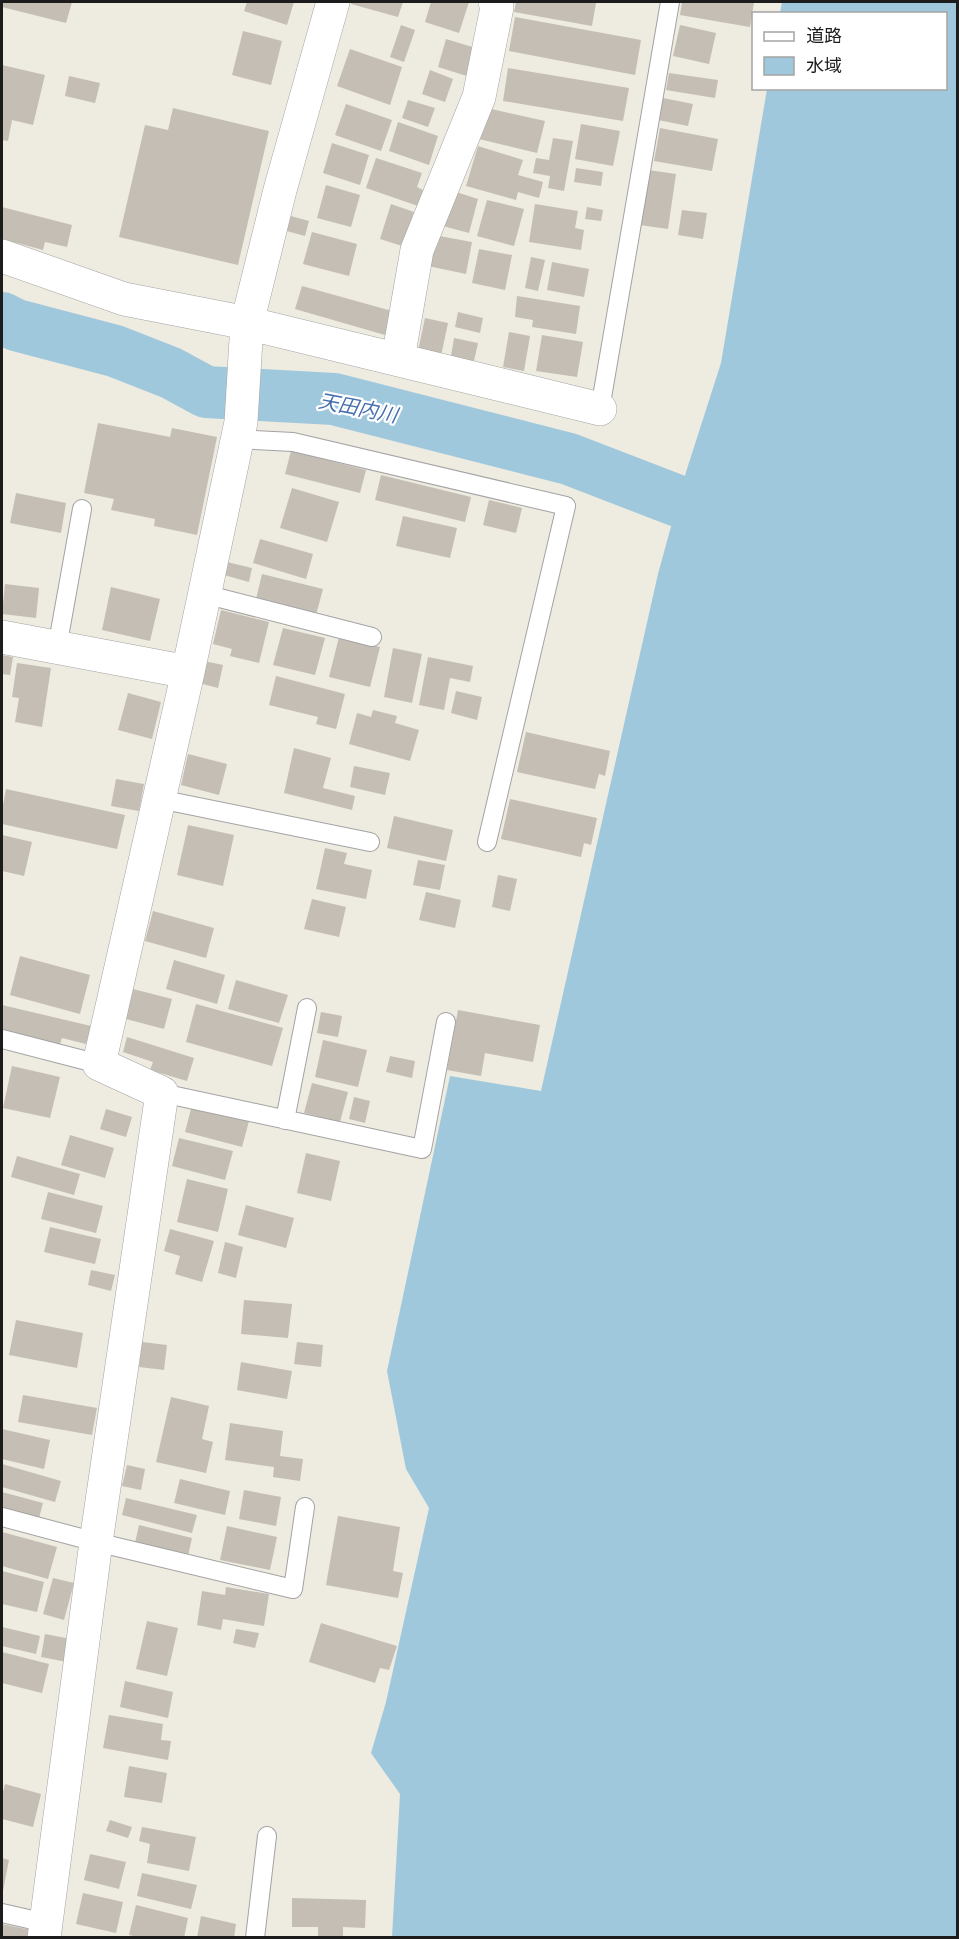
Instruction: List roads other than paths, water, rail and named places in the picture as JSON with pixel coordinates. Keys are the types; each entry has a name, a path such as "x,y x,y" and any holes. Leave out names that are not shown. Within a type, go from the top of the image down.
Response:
{"street":[{"path":"49,1933 96,1542 162,1093 99,1064 188,672 239,430 246,332 280,190 333,2"},
{"path":"398,359 417,250 479,96 497,7 495,2"},
{"path":"2,256 124,299 246,332 398,359 600,409"},
{"path":"2,637 188,672"}],"lane":[{"path":"600,409 670,2"},
{"path":"239,430 566,506 487,842"},
{"path":"57,648 82,509"},
{"path":"204,594 372,637"},
{"path":"159,800 370,842"},
{"path":"285,1120 307,1008"},
{"path":"162,1093 422,1149 446,1022"},
{"path":"2,1039 99,1064"},
{"path":"2,1517 293,1589 306,1507"},
{"path":"255,1938 267,1836"},
{"path":"2,1912 49,1933"}],"water":[{"path":"782,2 957,2 957,1937 392,1937 400,1794 371,1753 386,1702 429,1508 406,1469 387,1371 450,1076 541,1091 658,574 686,472 721,363 767,90 947,90 947,12 780,12"}],"waterway":[{"name":"天田内川","path":"2,318 16,325 115,351 171,373 206,392 334,399 569,459 678,501"}]}
